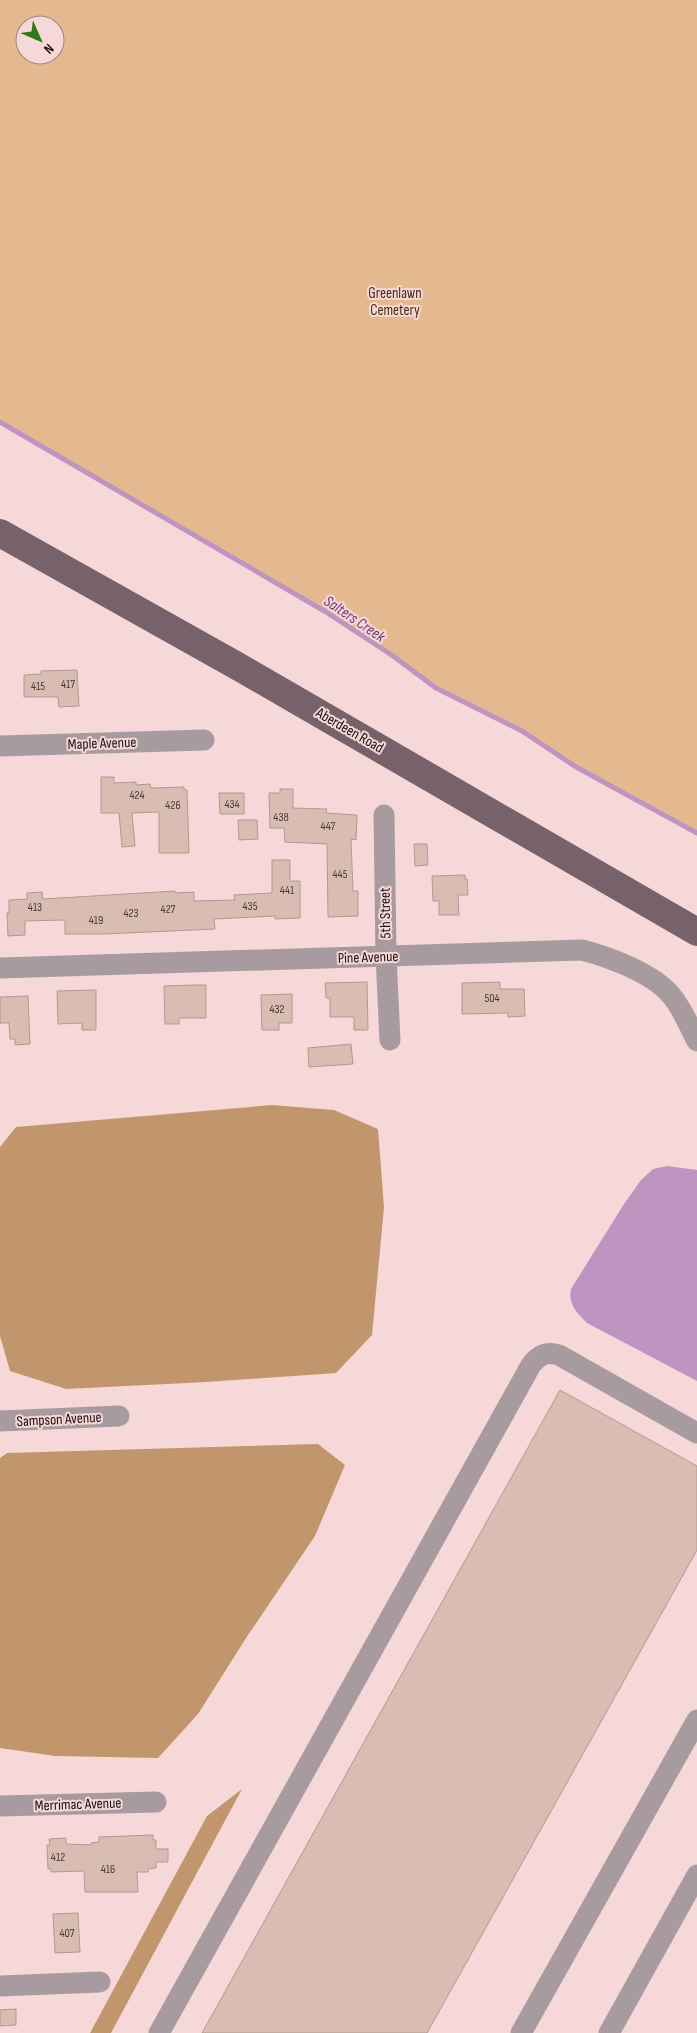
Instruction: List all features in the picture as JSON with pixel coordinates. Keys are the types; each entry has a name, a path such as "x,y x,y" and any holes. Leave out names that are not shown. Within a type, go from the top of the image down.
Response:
{"main road":[{"name":"Aberdeen Road","path":"0,533 248,672 697,932"}],"street":[{"name":"Maple Avenue","path":"0,746 204,740"},
{"name":"5th Street","path":"384,815 386,956 390,1040"},
{"name":"Pine Avenue","path":"0,968 582,950 600,955 634,970 669,993 697,1041"},
{"path":"159,2033 536,1358 544,1353 559,1355 697,1433"},
{"name":"Sampson Avenue","path":"0,1421 119,1416"},
{"path":"521,2033 697,1720"},
{"name":"Merrimac Avenue","path":"0,1806 156,1802"},
{"path":"609,2033 697,1876"},
{"path":"0,1986 100,1982"}],"green space":[{"name":"Greenlawn Cemetery","path":"0,0 697,0 697,833 576,767 522,731 436,688 393,656 326,612 0,422"}],"shaded area":[{"path":"272,1105 334,1110 378,1129 384,1207 372,1335 336,1373 66,1389 10,1371 0,1336 0,1147 16,1127"},
{"path":"667,1166 697,1170 697,1381 587,1323 576,1311 570,1294 571,1289 641,1180 653,1169"},
{"path":"318,1444 345,1465 315,1536 248,1635 198,1714 158,1758 55,1756 0,1748 0,1458 7,1453"},
{"path":"242,1789 111,2033 90,2033 207,1816"}],"building":[{"path":"77,670 79,706 59,707 58,697 24,697 24,675 41,674 41,671"},
{"path":"101,777 114,777 114,783 136,782 136,785 150,784 151,788 184,787 184,790 187,790 189,853 159,853 159,812 132,813 135,846 122,847 119,813 101,813"},
{"path":"280,789 293,789 293,808 327,809 326,813 357,815 356,840 351,839 353,891 358,891 358,916 328,917 327,844 285,842 284,828 270,828 269,793 280,793"},
{"path":"219,793 244,793 244,814 220,814"},
{"path":"238,820 257,820 258,839 239,840"},
{"path":"414,844 427,844 428,865 415,866"},
{"path":"272,860 290,860 290,881 300,881 300,918 275,919 275,916 214,919 215,929 104,934 65,934 65,920 25,921 25,935 8,936 7,913 9,913 9,900 27,899 27,893 42,892 43,899 175,891 175,893 194,892 194,901 235,900 234,895 272,893"},
{"path":"465,875 468,895 458,895 459,915 439,915 439,901 433,901 432,876"},
{"path":"367,982 368,1030 354,1030 354,1017 330,1017 330,998 326,998 325,983"},
{"path":"500,982 500,989 524,989 525,1016 508,1017 508,1013 462,1014 462,983"},
{"path":"206,985 206,1018 179,1018 179,1024 165,1024 164,986"},
{"path":"96,990 96,1030 82,1030 82,1023 58,1024 57,991"},
{"path":"292,994 292,1023 279,1023 279,1030 262,1030 261,995"},
{"path":"28,996 30,1044 15,1045 15,1039 10,1039 9,1023 0,1023 0,997"},
{"path":"351,1044 353,1064 309,1067 308,1048"},
{"path":"560,1390 697,1466 697,1550 427,2033 202,2033"},
{"path":"153,1835 153,1840 156,1840 156,1849 168,1849 168,1862 156,1862 156,1868 148,1869 148,1872 137,1872 138,1892 85,1892 84,1871 51,1872 51,1869 48,1869 47,1845 50,1845 49,1839 66,1838 66,1844 91,1845 91,1843 99,1842 99,1837"},
{"path":"78,1913 80,1952 55,1953 53,1914"},
{"path":"16,2009 16,2025 0,2026 0,2010"}],"waterway":[{"name":"Salters Creek","path":"0,422 326,612 393,656 436,688 522,731 576,767 697,833"}]}
